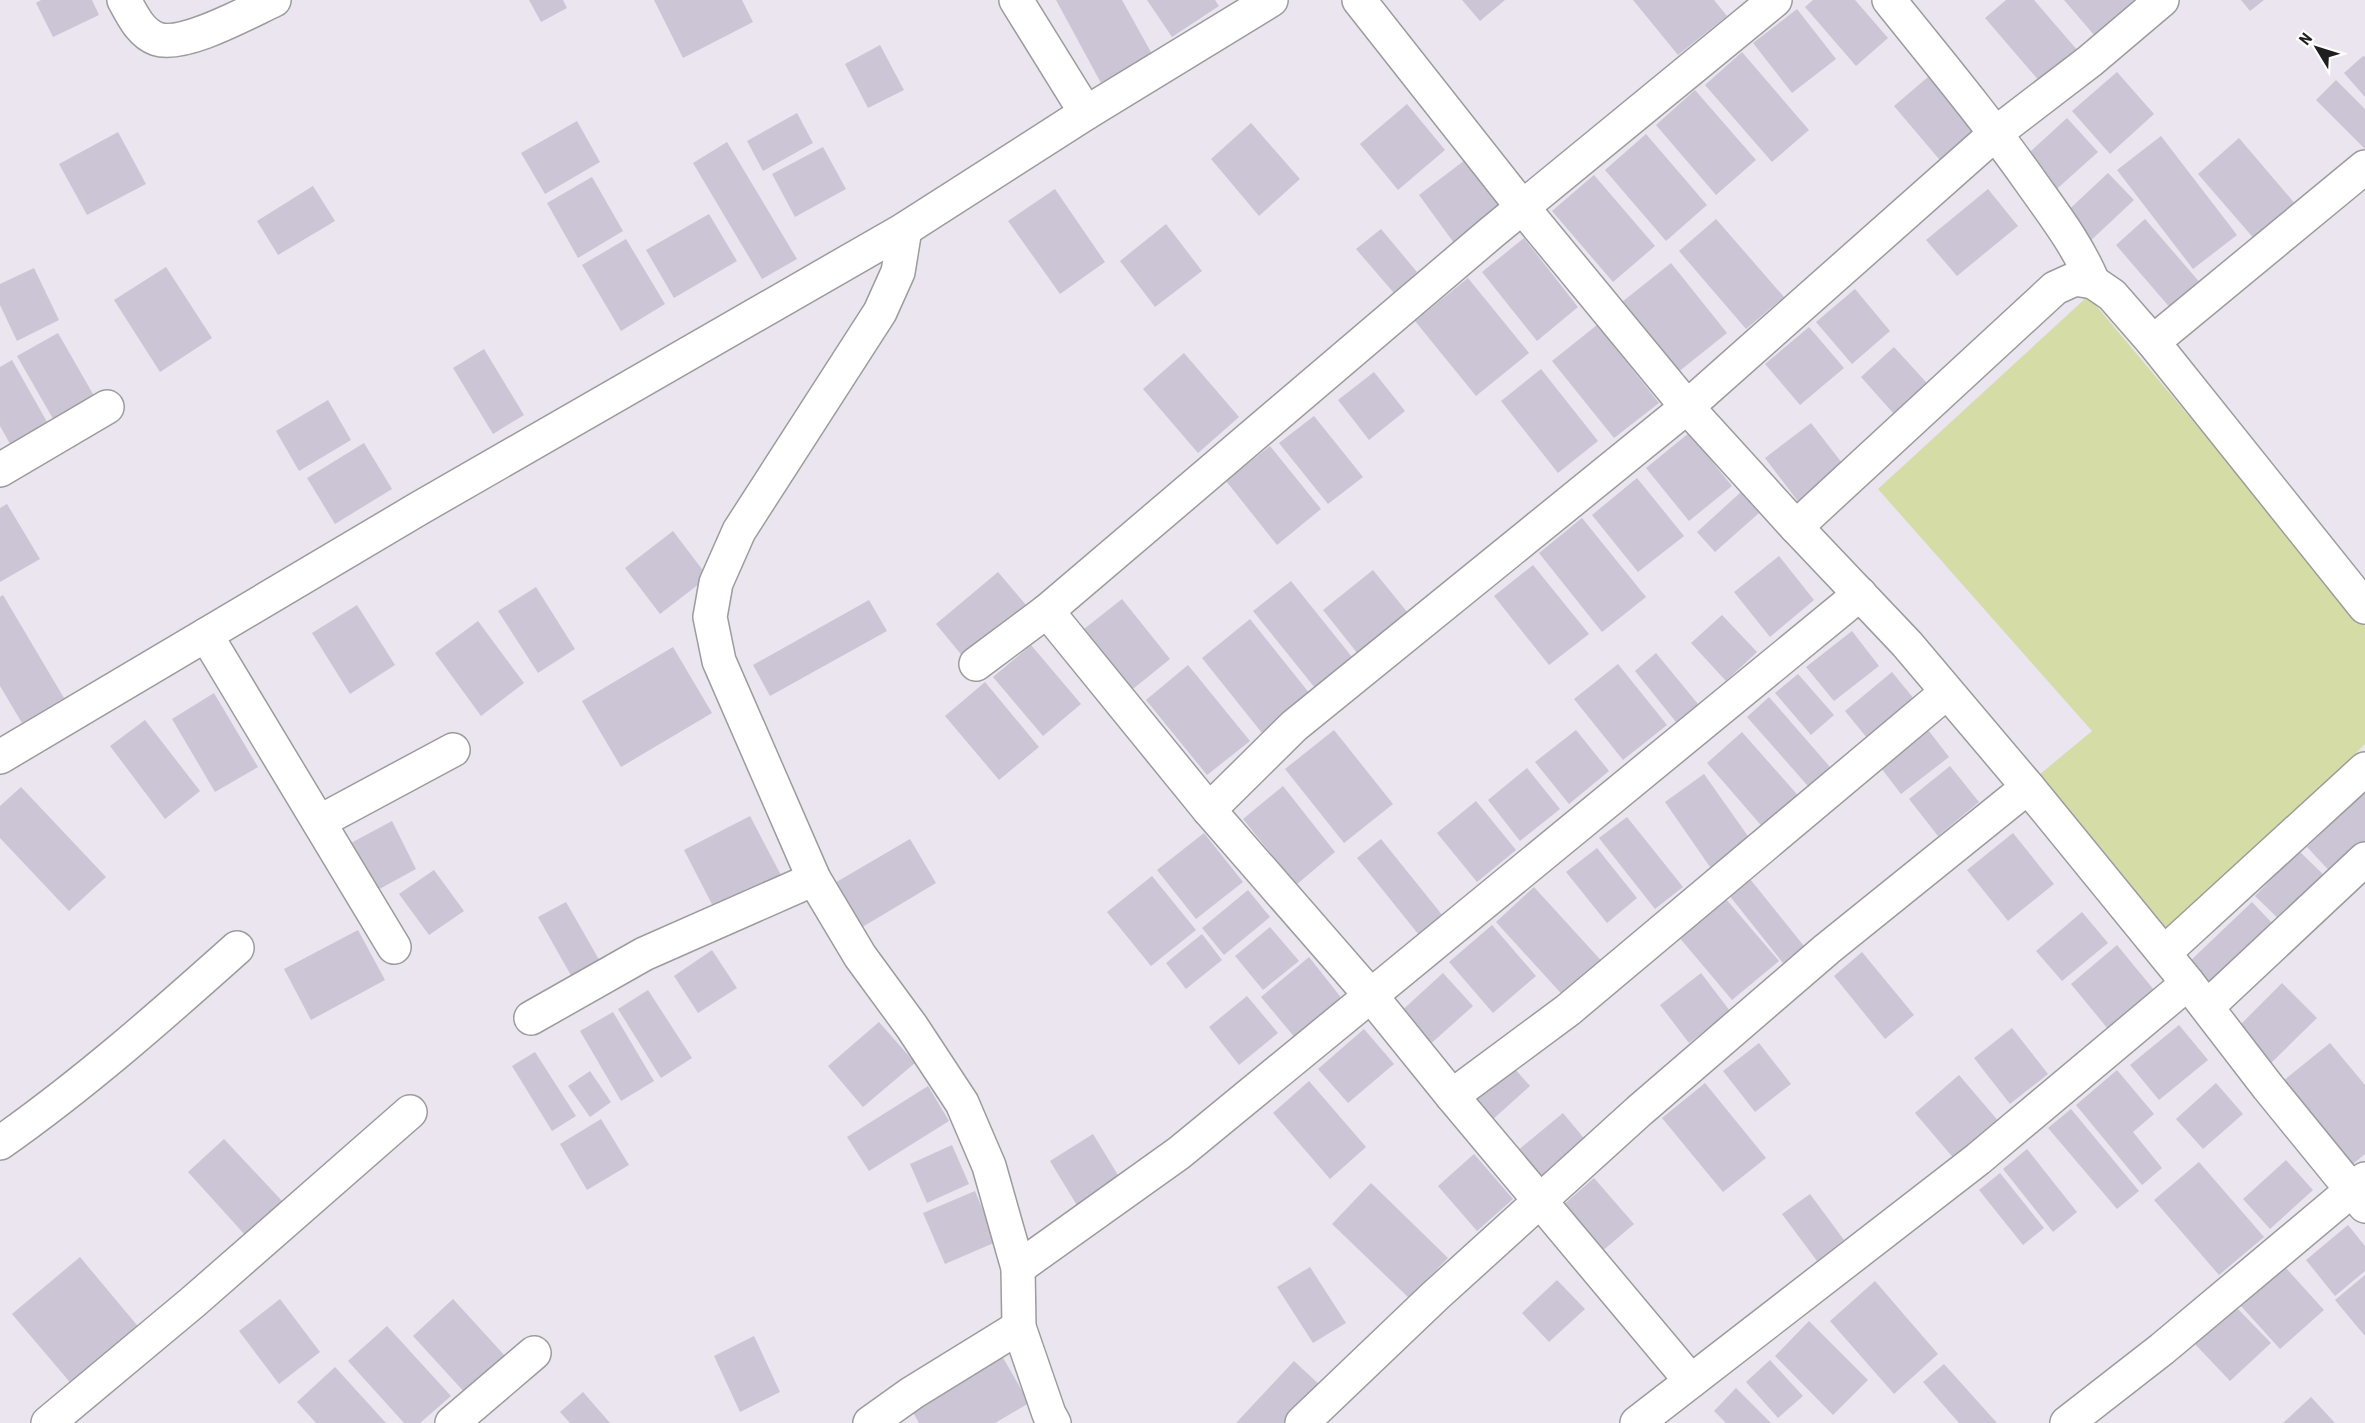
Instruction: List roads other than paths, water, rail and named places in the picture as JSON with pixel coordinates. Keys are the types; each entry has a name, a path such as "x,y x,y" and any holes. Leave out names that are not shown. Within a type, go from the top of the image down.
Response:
{"street":[{"path":"124,0 137,22 147,33 156,39 171,41 198,34 274,0"},
{"path":"1016,0 1086,113"},
{"path":"0,757 418,509 905,229 1086,113 1272,0"},
{"path":"1359,0 1523,208 1687,406 1796,527 1907,644 2164,953 2268,1087 2361,1192 2067,1423"},
{"path":"975,664 1047,611 1523,208 1775,0"},
{"path":"1888,0 1996,133 2066,232 2083,259 2092,282"},
{"path":"1209,810 1294,726 1687,406 1996,133 2090,61 2162,0"},
{"path":"2153,342 2365,167"},
{"path":"905,229 898,272 880,312 739,531 716,583 710,616 719,661 813,879 860,956 912,1027 962,1103 989,1166 1018,1268 1019,1327 1054,1423"},
{"path":"1796,527 2055,288 2075,279 2092,282 2112,295 2153,342 2365,607"},
{"path":"0,470 107,407"},
{"path":"1018,1268 1179,1153 1372,997 1860,594"},
{"path":"1047,611 1209,810 1372,997 1690,1381"},
{"path":"206,635 394,947"},
{"path":"1452,1096 1568,1010 1947,692"},
{"path":"319,822 453,750"},
{"path":"2164,953 2365,769"},
{"path":"1302,1423 1539,1200 1827,949 2028,787"},
{"path":"1637,1423 1978,1159 2197,995 2365,859"},
{"path":"531,1018 644,954 813,879"},
{"path":"0,1143 41,1114 148,1028 237,948"},
{"path":"48,1423 202,1294 410,1113"},
{"path":"870,1423 912,1393 1019,1327"},
{"path":"452,1423 534,1353"}]}
